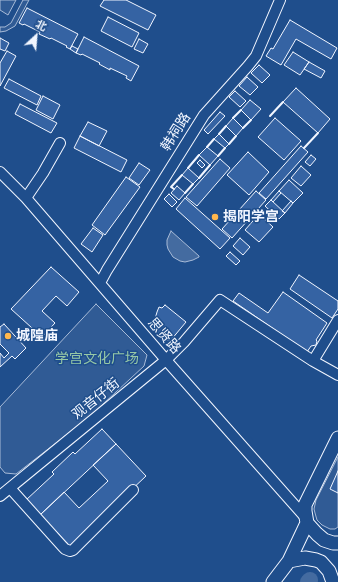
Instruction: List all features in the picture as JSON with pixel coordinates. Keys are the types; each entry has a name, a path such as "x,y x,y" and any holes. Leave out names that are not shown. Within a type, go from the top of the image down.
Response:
{"main road":[{"path":"338,438 305,505 307,521 317,534 324,540 332,543 338,543"},
{"path":"273,582 289,561 307,521"},
{"path":"289,561 305,558 321,562 329,571 333,582"},
{"path":"333,582 338,575"}],"street":[{"name":"韩祠路","path":"100,283 204,115 256,56 280,0"},
{"path":"26,198 43,173 60,143"},
{"name":"思贤路","path":"0,172 26,198 307,521"},
{"name":"观音仔街","path":"3,491 166,360 184,342 220,300 313,361"},
{"path":"338,320 313,361 338,375"},
{"path":"3,491 65,549 70,551 73,550 133,490"}],"shaded area":[{"path":"0,0 16,0 8,15 0,10"},
{"path":"23,0 29,0 15,26 6,31 0,32 0,27 5,27 11,23"},
{"path":"171,231 199,257 185,262 173,257 167,245 167,240"},
{"name":"学宫文化广场","path":"96,304 147,355 144,366 88,418 16,474 5,473 0,467 0,407"},
{"path":"338,457 338,527 335,529 330,529 322,525 317,520 314,509 316,500"}],"building":[{"path":"104,0 126,0 156,15 148,30 100,6"},
{"path":"27,8 78,34 70,49 51,38 50,39 39,34 40,32 19,23"},
{"path":"108,17 139,33 132,47 101,31"},
{"path":"290,20 337,48 331,59 296,39 281,65 266,56 271,48 273,49"},
{"path":"84,37 139,66 131,81 126,78 127,76 110,68 110,70 82,54 76,53"},
{"path":"0,38 9,43 5,51 0,49"},
{"path":"139,39 148,44 143,53 134,49"},
{"path":"72,46 78,49 76,53 70,49"},
{"path":"7,51 16,56 0,86 0,63"},
{"path":"293,52 309,62 300,75 284,65"},
{"path":"309,62 325,71 321,78 304,69"},
{"path":"259,65 270,75 262,83 251,73"},
{"path":"247,77 258,87 250,95 239,86"},
{"path":"9,79 41,96 37,105 4,88"},
{"path":"296,88 330,119 318,133 283,102"},
{"path":"235,91 246,101 240,107 229,97"},
{"path":"43,96 60,105 53,119 36,110"},
{"path":"250,100 261,109 251,120 241,110"},
{"path":"20,104 57,123 51,133 15,114"},
{"path":"220,112 225,116 208,134 204,130"},
{"path":"233,118 243,128 236,136 226,126"},
{"path":"275,118 301,141 284,160 258,137"},
{"path":"88,122 107,131 99,146 80,136"},
{"path":"219,134 229,144 225,148 214,139"},
{"path":"80,136 127,160 121,172 74,148"},
{"path":"301,146 308,152 266,199 259,193"},
{"path":"207,147 218,156 210,165 199,155"},
{"path":"248,152 269,172 249,195 227,175"},
{"path":"311,155 316,159 310,166 305,162"},
{"path":"220,159 230,168 197,206 186,197"},
{"path":"200,160 205,165 202,168 197,163"},
{"path":"139,163 150,170 139,185 129,178"},
{"path":"301,166 311,175 301,186 291,178"},
{"path":"188,168 199,178 193,184 182,175"},
{"path":"126,177 140,187 105,235 92,225"},
{"path":"289,180 303,193 293,203 279,191"},
{"path":"177,186 185,193 179,200 171,193"},
{"path":"256,191 266,200 232,238 222,229"},
{"path":"279,191 281,193 273,202 271,200"},
{"path":"169,194 177,202 172,207 164,199"},
{"path":"185,198 230,238 220,249 176,209"},
{"path":"271,200 285,213 279,219 265,206"},
{"path":"291,201 293,203 285,213 282,211"},
{"path":"259,214 273,227 259,242 245,230"},
{"path":"93,228 103,235 92,252 81,244"},
{"path":"240,238 250,247 243,255 233,246"},
{"path":"230,252 240,261 236,265 226,256"},
{"path":"51,267 79,292 67,306 56,296 42,311 55,323 42,337 11,309"},
{"path":"299,275 338,301 338,309 332,318 290,289"},
{"path":"283,292 327,323 316,340 316,345 311,346 307,352 233,301 239,293 268,313"},
{"path":"165,305 186,322 171,340 163,340 156,332 155,319 157,312 159,307 162,308"},
{"name":"城隍庙","path":"4,324 26,348 15,359 12,356 0,367 0,353 4,358 9,353 0,344 0,327"},
{"path":"102,429 116,444 40,515 26,500 54,474 52,472 73,452 75,454"},
{"path":"116,444 146,476 71,547 40,515 64,492 79,508 108,481 93,465"},
{"path":"338,471 338,493 330,489"}],"wall":[{"path":"270,116 283,102"},
{"path":"233,118 241,110"},
{"path":"243,128 251,120"},
{"path":"219,134 226,126"},
{"path":"304,148 318,133"},
{"path":"229,144 236,136"},
{"path":"207,147 214,139"},
{"path":"218,156 225,148"},
{"path":"188,168 199,155"},
{"path":"199,178 210,165"},
{"path":"174,189 171,187 182,175"},
{"path":"185,193 193,184"}],"place":[{"name":"揭阳学宫","path":"215,217"},
{"name":"城隍庙","path":"8,336"}]}
